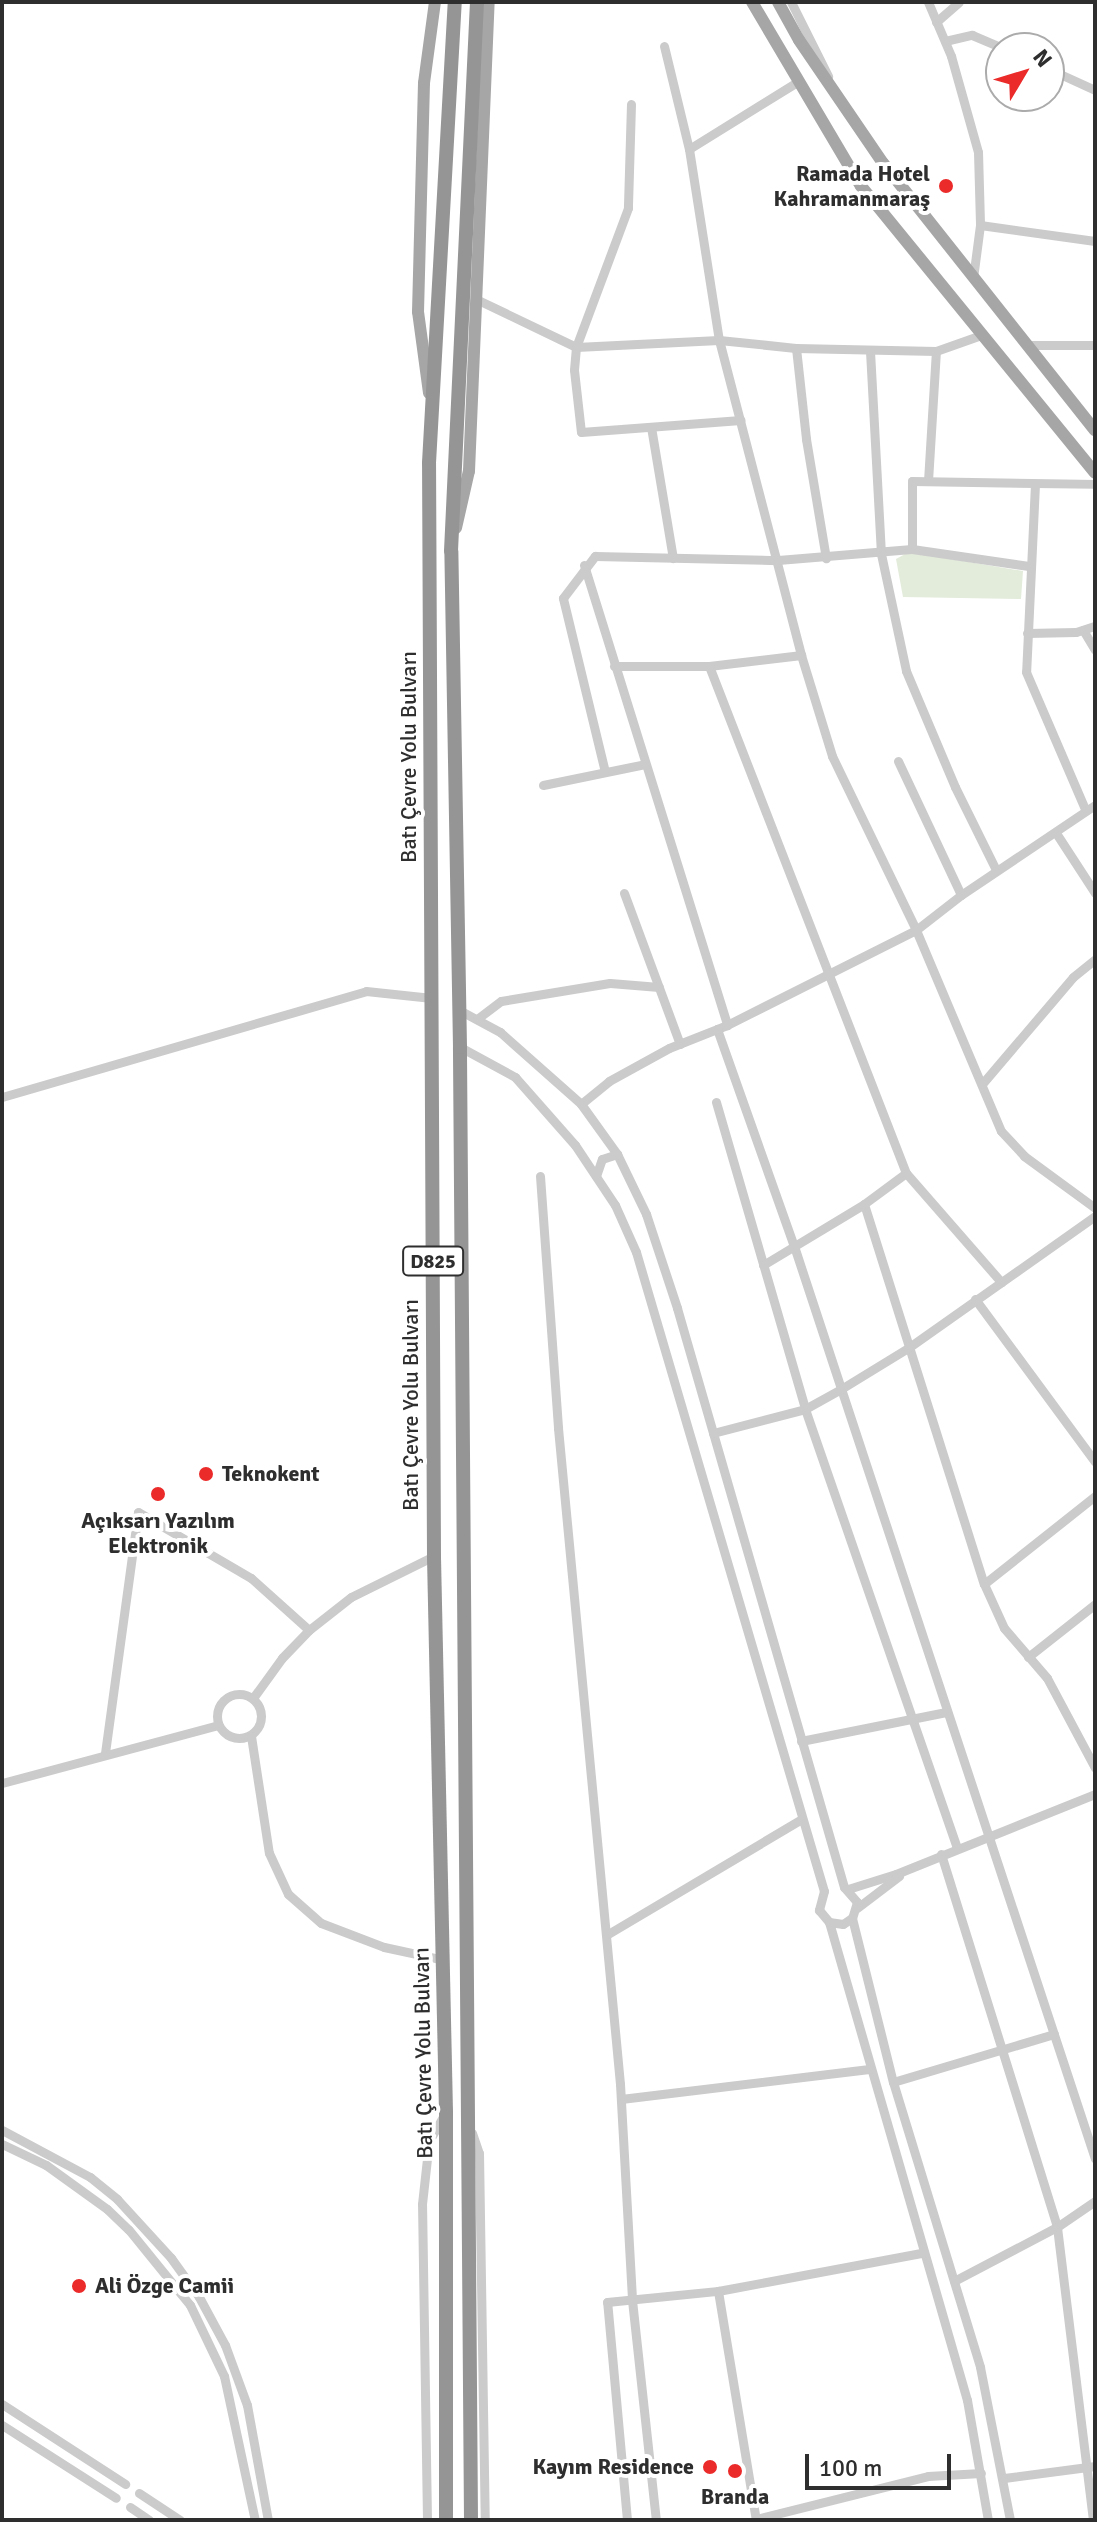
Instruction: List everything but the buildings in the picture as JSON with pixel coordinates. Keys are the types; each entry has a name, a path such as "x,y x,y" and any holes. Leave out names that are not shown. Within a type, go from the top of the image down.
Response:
{"highway":[{"name":"Batı Çevre Yolu Bulvarı","path":"446,2520 446,2112 434,1556 429,463 455,2"},
{"name":"Batı Çevre Yolu Bulvarı","path":"471,2520 471,2128 460,1047 451,551 477,2"}],"main road":[{"path":"433,429 418,312 424,83 435,2"},
{"path":"451,551 469,471 489,2"},
{"path":"752,2 861,186 1095,473"},
{"path":"778,2 883,163 1094,427"}],"street":[{"path":"791,2 836,94"},
{"path":"928,2 945,41 978,152 980,225 973,279"},
{"path":"936,22 959,2"},
{"path":"945,41 972,35 985,41"},
{"path":"664,46 689,149 719,340 801,655 832,756 916,930 1001,1131 1024,1156 1095,1208"},
{"path":"1065,76 1095,90"},
{"path":"689,149 797,82"},
{"path":"631,104 628,208 576,347 574,370 581,432 741,420"},
{"path":"980,225 1095,241"},
{"path":"478,300 576,347 719,340 796,348 936,351 981,335"},
{"path":"1026,345 1095,345"},
{"path":"796,348 826,558"},
{"path":"870,351 881,554 906,671 955,787 996,870"},
{"path":"928,481 936,351"},
{"path":"651,427 673,558"},
{"path":"912,549 912,481 1095,484"},
{"path":"581,1104 609,1081 680,1044 828,976 916,930 996,870 1090,808 1026,672 1035,484"},
{"path":"605,772 563,598 584,565 595,556 778,560 881,554 912,549 1029,566"},
{"path":"584,565 722,1027 1094,2152"},
{"path":"1027,633 1083,630 1095,626"},
{"path":"1083,630 1095,650"},
{"path":"614,666 709,666 801,655"},
{"path":"709,666 906,1173 1001,1282"},
{"path":"898,761 961,895"},
{"path":"543,785 645,764"},
{"path":"1056,833 1095,893"},
{"path":"624,893 680,1044"},
{"path":"982,1084 1073,977 1095,959"},
{"path":"477,1019 501,1001 610,983 659,987"},
{"path":"2,1097 366,991 432,998"},
{"path":"459,1010 500,1032 581,1104 617,1154 646,1214 713,1433 801,1741 846,1888 855,1897 857,1908"},
{"path":"460,1047 515,1077 575,1145 615,1205 641,1267 800,1820 824,1891 819,1910 829,1922 922,2253 967,2400 988,2520"},
{"path":"716,1102 805,1409 957,1847"},
{"path":"596,1176 602,1159 617,1154"},
{"path":"763,1265 864,1204 906,1173"},
{"path":"540,1176 558,1428 608,1934 632,2300 656,2520"},
{"path":"864,1204 984,1584 1004,1628 1047,1678 1095,1768"},
{"path":"713,1433 805,1409 841,1389 908,1348 1095,1216"},
{"path":"975,1299 1095,1462"},
{"path":"984,1584 1095,1496"},
{"path":"105,1753 138,1512 251,1578 309,1630"},
{"path":"253,1698 282,1658 309,1630 351,1597 434,1556"},
{"path":"1028,1657 1095,1604"},
{"path":"251,1736 236,1739 218,1725 217,1709 226,1697 240,1693 253,1698 262,1718 251,1736 269,1853 288,1894 321,1923 384,1947 444,1960"},
{"path":"801,1741 946,1712"},
{"path":"2,1783 218,1725"},
{"path":"824,1891 833,1886 846,1888 907,1869 987,1834 1095,1794"},
{"path":"608,1934 800,1820"},
{"path":"941,1854 1057,2227 1091,2466 1093,2520"},
{"path":"829,1922 843,1924 852,1918 857,1908 907,1869"},
{"path":"852,1918 893,2082 980,2367 1010,2520"},
{"path":"893,2082 1001,2047 1054,2034"},
{"path":"621,2099 869,2069"},
{"path":"427,2520 422,2204 429,2141 446,2112"},
{"path":"471,2128 479,2153 485,2520"},
{"path":"2,2130 56,2157 117,2199 171,2258 199,2297 225,2345 247,2405 268,2520"},
{"path":"2,2144 46,2165 107,2209 129,2230 190,2305 227,2387 255,2520"},
{"path":"954,2281 1057,2227 1095,2201"},
{"path":"627,2520 607,2302 718,2291 922,2253"},
{"path":"718,2291 756,2519 928,2476 981,2473"},
{"path":"2,2404 125,2484"},
{"path":"2,2425 116,2498"},
{"path":"1004,2478 1091,2466"},
{"path":"139,2493 180,2520"},
{"path":"130,2507 149,2520"}],"green space":[{"path":"909,552 1023,571 1021,599 903,597 896,559"}],"place":[{"name":"Ramada Hotel Kahramanmaraş","path":"946,186"},
{"name":"Teknokent","path":"206,1474"},
{"name":"Açıksarı Yazılım Elektronik","path":"158,1494"},
{"name":"Ali Özge Camii","path":"79,2286"},
{"name":"Kayım Residence","path":"710,2467"},
{"name":"Branda","path":"735,2471"}]}
